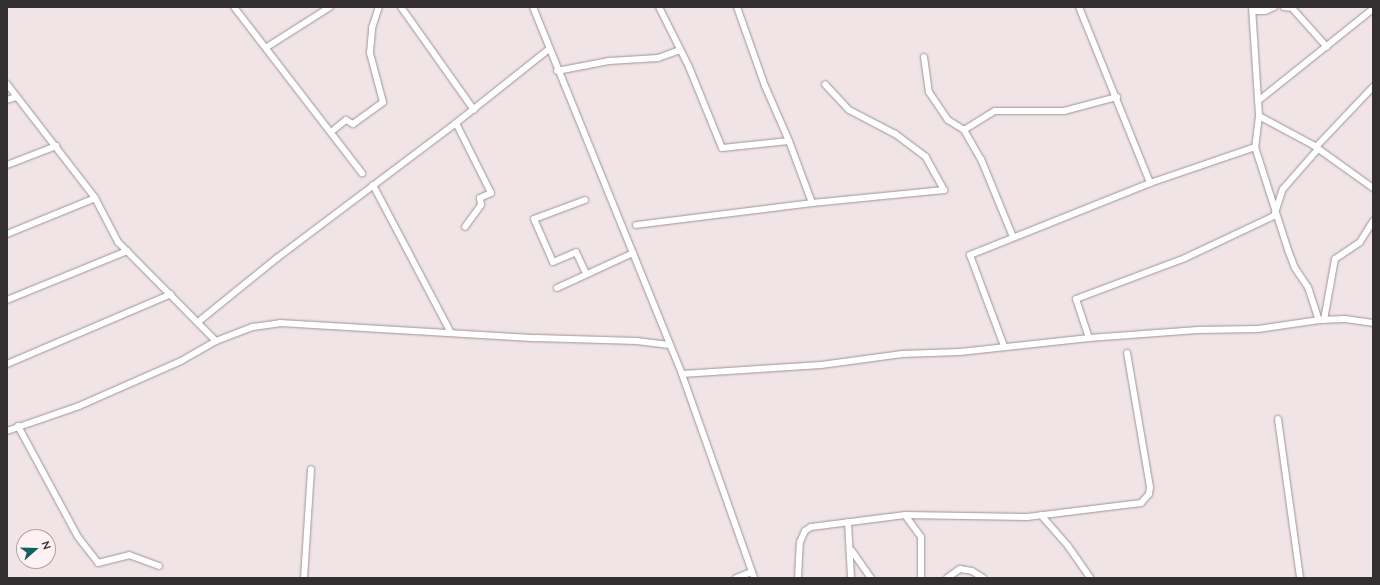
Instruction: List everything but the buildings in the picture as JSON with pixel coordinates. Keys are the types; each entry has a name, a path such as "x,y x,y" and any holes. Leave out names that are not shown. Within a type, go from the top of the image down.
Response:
{"street":[{"path":"234,7 267,47 362,174"},
{"path":"267,47 330,7"},
{"path":"331,132 346,120 353,124 383,102 370,54 372,28 379,7"},
{"path":"401,7 474,110"},
{"path":"541,7 534,9 557,71 682,374 753,575 736,578"},
{"path":"659,7 680,50 722,148 789,141"},
{"path":"737,7 812,203"},
{"path":"1079,7 1117,97 1150,183"},
{"path":"1274,7 1264,11 1252,9 1259,116 1255,147 1288,250 1295,268 1308,287 1322,320"},
{"path":"1284,7 1292,8 1327,47"},
{"path":"1258,101 1373,9"},
{"path":"198,322 276,258 372,185 456,124 549,49"},
{"path":"557,71 609,61 658,58 680,50"},
{"path":"924,57 929,92 948,120 964,130 981,159 1013,237"},
{"path":"7,84 95,198 118,242 216,341"},
{"path":"636,225 812,203 944,190 926,157 895,134 849,110 825,84"},
{"path":"1089,338 1076,299 1185,258 1274,216 1283,189 1317,148 1373,87"},
{"path":"7,100 16,97"},
{"path":"964,130 995,111 1064,111 1117,97"},
{"path":"1259,116 1317,148 1373,188"},
{"path":"456,124 491,193 480,198 481,205 465,227"},
{"path":"7,165 56,146"},
{"path":"1004,346 970,255 1150,183 1255,147"},
{"path":"372,185 451,333"},
{"path":"7,234 95,198"},
{"path":"585,200 534,219 553,262 576,252 586,273"},
{"path":"1322,320 1335,259 1360,242 1373,221"},
{"path":"7,300 127,251"},
{"path":"557,288 586,273 633,253"},
{"path":"7,364 171,294"},
{"path":"682,374 822,365 902,354 960,352 1004,346 1089,338 1198,330 1258,329 1322,320 1345,319 1373,323"},
{"path":"7,431 79,406 181,361 216,341 267,323 637,341 670,345"},
{"path":"798,578 800,542 805,531 810,527 905,515 1042,516 1142,503 1149,494 1127,353"},
{"path":"1278,419 1300,578"},
{"path":"18,426 78,537 98,563 130,556 159,566"},
{"path":"304,578 311,469"},
{"path":"905,515 921,537 921,578"},
{"path":"1042,516 1068,546 1090,578"},
{"path":"848,522 851,550 850,578"},
{"path":"851,550 871,578"},
{"path":"947,578 960,569 972,571 983,578"}]}
